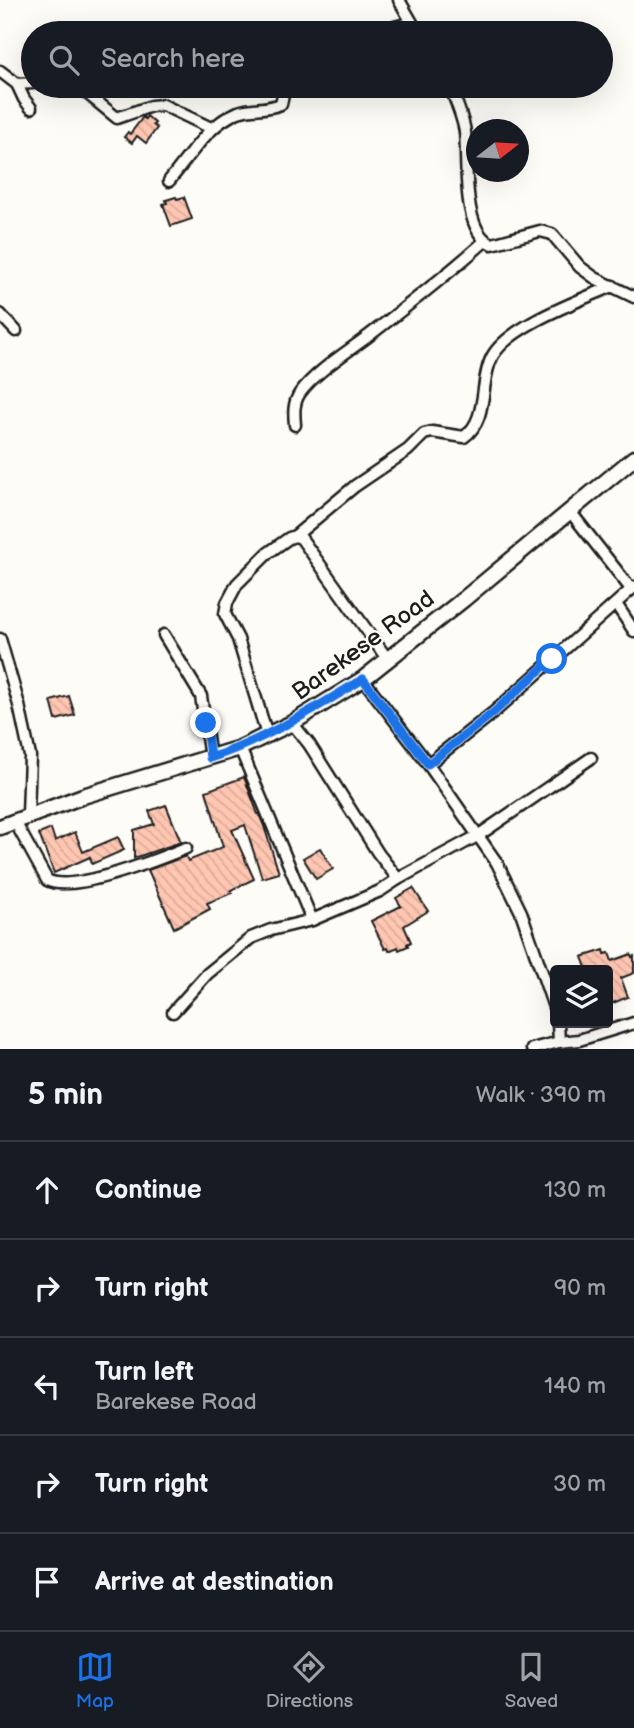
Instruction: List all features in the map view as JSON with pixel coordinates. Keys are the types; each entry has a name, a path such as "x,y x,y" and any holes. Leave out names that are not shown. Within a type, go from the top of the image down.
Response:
{"main road":[{"name":"Barekese Road","path":"0,827 83,796 240,748 292,723 363,679 388,660 634,458"}],"street":[{"path":"410,21 402,4 414,0"},
{"path":"0,71 17,84 21,93"},
{"path":"17,84 21,84"},
{"path":"24,98 31,108"},
{"path":"94,98 109,114 117,118 151,106 163,105 211,128"},
{"path":"169,181 211,128 241,111 269,109 281,104 282,98"},
{"path":"454,98 465,131 467,193 480,235 485,241 492,244 540,231 552,234 580,267 595,278 634,297"},
{"path":"295,425 293,412 296,402 309,383 438,283 485,241"},
{"path":"267,735 239,639 226,614 227,603 237,584 268,553 295,536 355,486 408,450 424,434 432,432 464,438 473,430 480,414 486,370 499,346 518,330 613,286"},
{"path":"0,314 16,331"},
{"path":"428,764 493,713 633,588 569,510"},
{"path":"295,536 302,538 388,660"},
{"path":"616,604 634,631"},
{"path":"164,635 201,696 210,758"},
{"path":"0,639 30,756 21,818 47,880 55,885 105,876 186,848"},
{"path":"363,679 428,764 498,863 521,912 550,996"},
{"path":"292,723 309,744 378,853 397,878"},
{"path":"240,748 312,920"},
{"path":"173,1012 207,974 251,939 358,902 397,878 479,835 592,758"},
{"path":"533,1049 579,1040 634,1023"},
{"path":"558,1028 559,1042"}],"building":[{"path":"147,116 157,128 146,143 137,136 132,143 124,137 128,132 130,134 143,117 145,119"},
{"path":"176,197 184,197 192,219 171,226 163,204"},
{"path":"69,696 75,715 56,720 51,701"},
{"path":"244,777 279,873 262,878 245,825 232,830 254,879 231,890 232,893 207,903 210,909 174,928 148,870 186,856 188,861 223,847 206,791"},
{"path":"166,805 181,842 134,858 134,830 154,824 149,811"},
{"path":"51,829 55,841 75,832 83,852 118,837 124,850 92,864 90,857 54,873 39,834"},
{"path":"320,848 333,869 316,879 303,858"},
{"path":"413,888 428,911 404,926 411,942 408,946 389,951 388,948 385,949 371,921 401,906 396,898"},
{"path":"604,950 605,954 609,953 612,961 631,954 634,956 634,973 621,978 628,997 613,1003 613,965 585,965 582,957"}],"route":[{"path":"206,723 210,758 240,748 292,723 363,679 428,764 519,691 552,659"}]}
